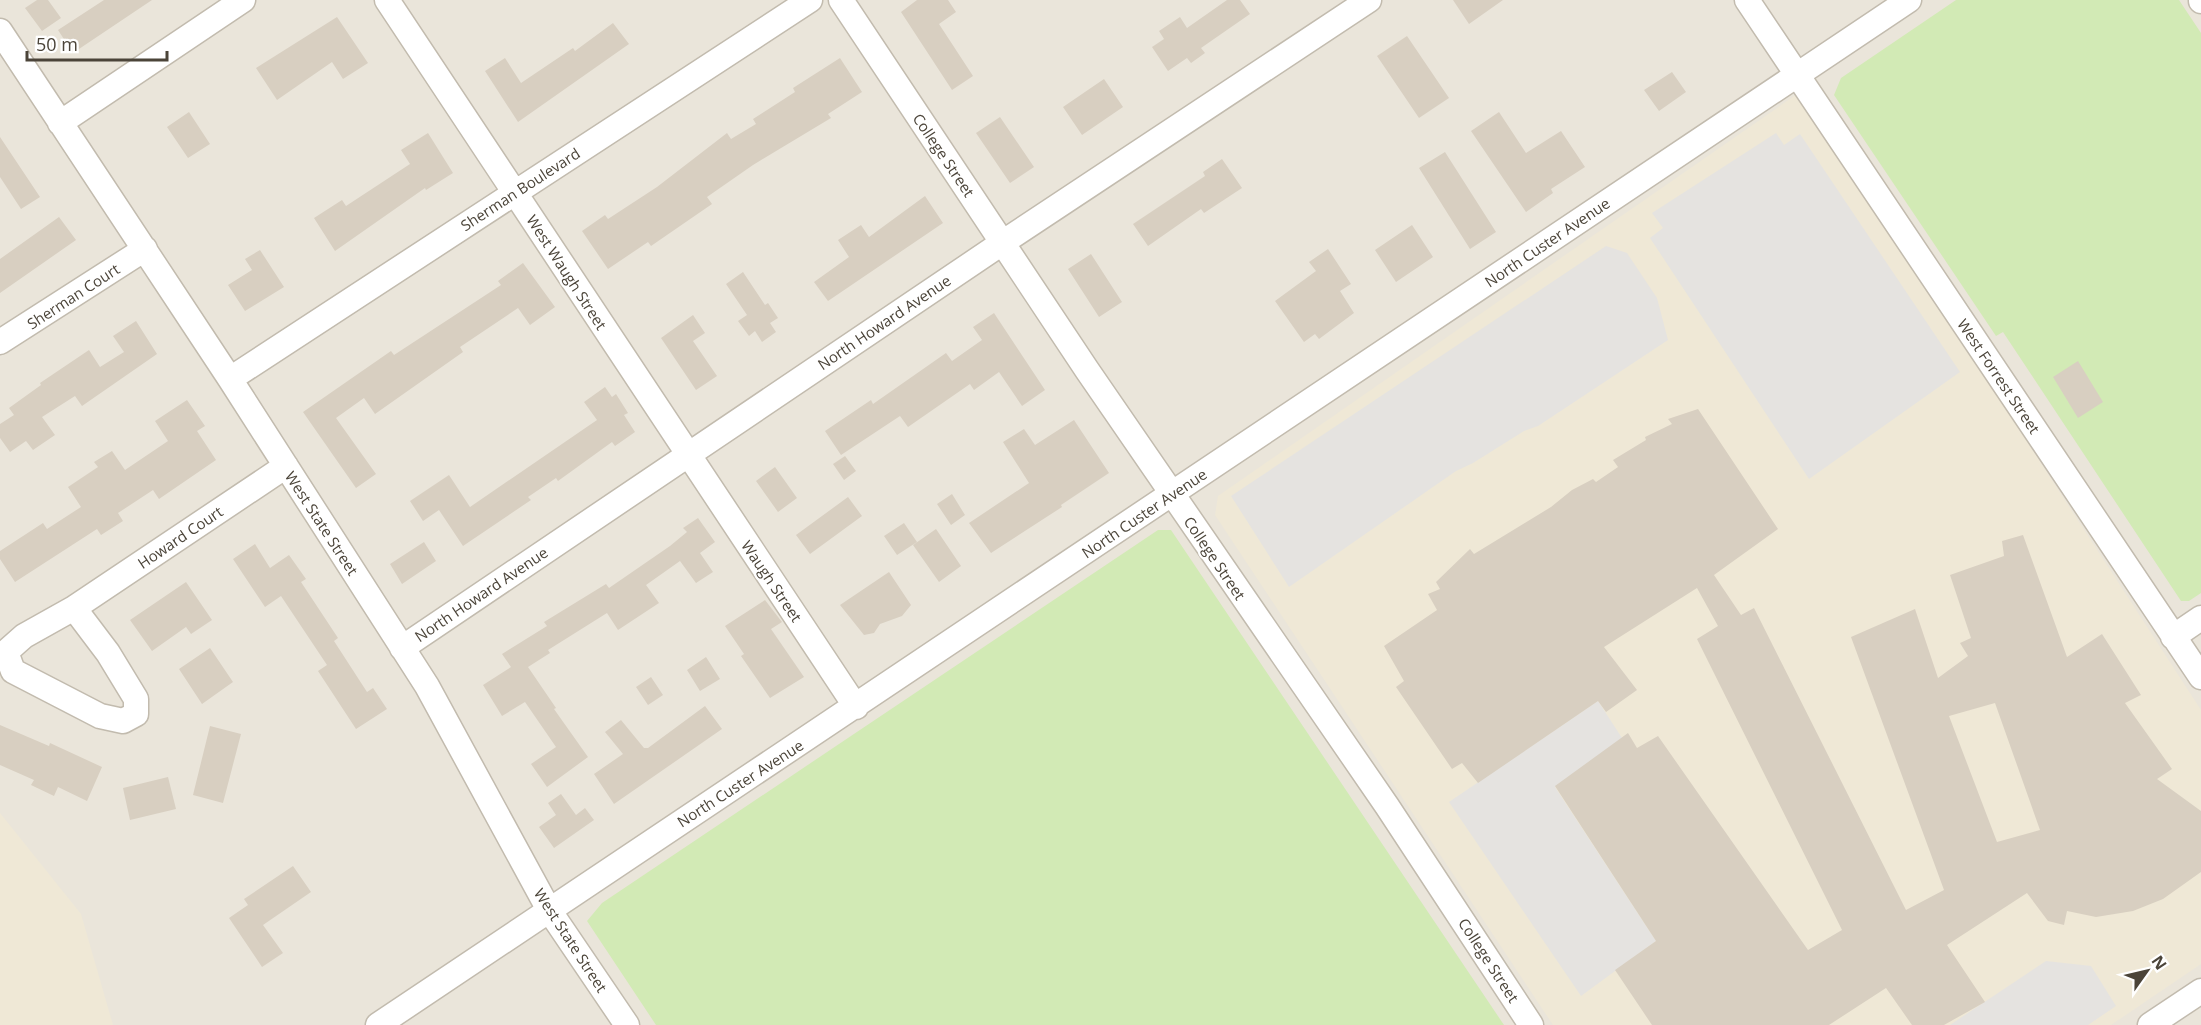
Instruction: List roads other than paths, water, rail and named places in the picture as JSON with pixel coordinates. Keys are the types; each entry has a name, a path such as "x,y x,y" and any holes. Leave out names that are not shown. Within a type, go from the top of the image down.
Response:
{"street":[{"path":"60,123 243,0"},
{"name":"West Waugh Street","path":"387,0 688,455"},
{"name":"Sherman Boulevard","path":"230,378 810,0"},
{"name":"College Street","path":"841,0 1002,243 1393,814 1531,1025"},
{"name":"North Howard Avenue","path":"402,648 1002,243 1369,0"},
{"name":"West Forrest Street","path":"1747,0 2201,677"},
{"name":"North Custer Avenue","path":"378,1025 1909,0"},
{"name":"West State Street","path":"0,31 230,378 427,686 549,909 627,1025"},
{"name":"Sherman Court","path":"0,342 145,249"},
{"name":"Waugh Street","path":"688,455 856,707"},
{"name":"Howard Court","path":"74,608 108,653 136,699 136,714 123,721 100,717 13,671 6,652 24,636 74,608 286,466"},
{"path":"2173,637 2201,618"},
{"path":"2150,1025 2201,991"}]}
